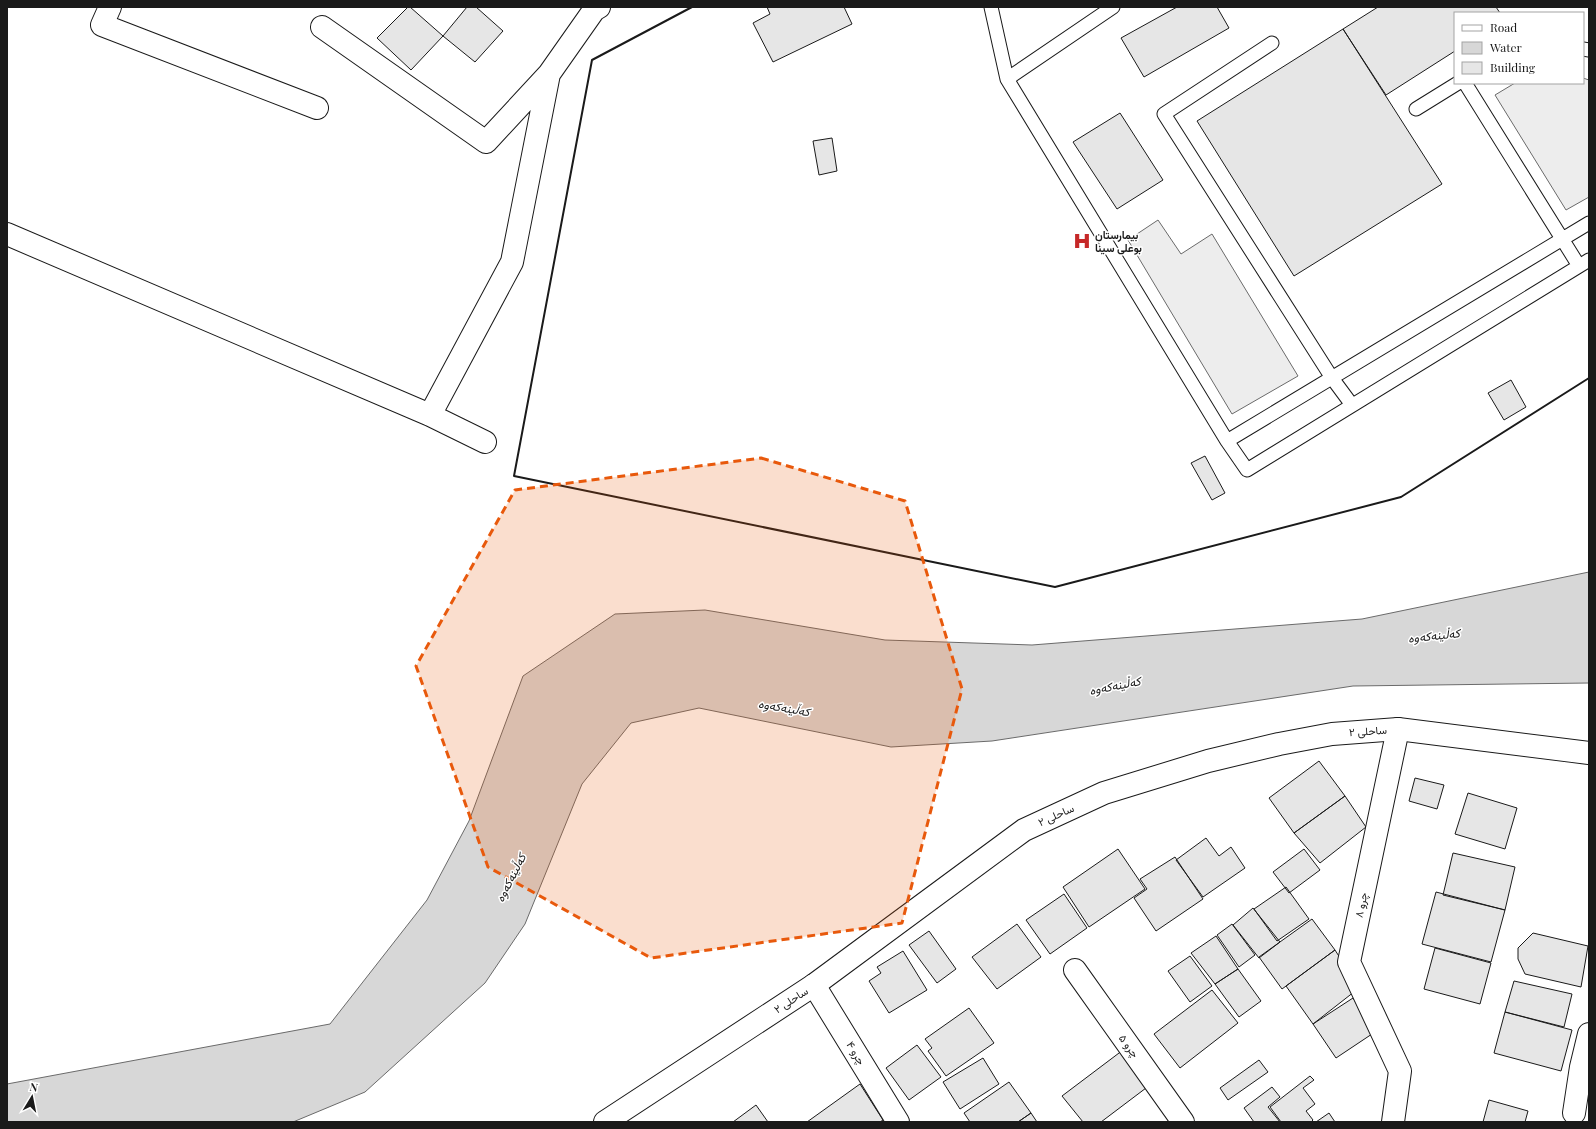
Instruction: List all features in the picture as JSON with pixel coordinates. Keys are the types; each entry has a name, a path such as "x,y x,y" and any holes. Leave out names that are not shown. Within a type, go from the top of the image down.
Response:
{"street":[{"path":"110,7 102,25 317,108"},
{"path":"322,27 486,142 549,74 594,10 599,7"},
{"path":"430,415 512,262 549,74"},
{"path":"7,234 430,415 485,442"},
{"name":"ساحلی ۲","path":"605,1122 814,985 1024,830 1104,794 1208,762 1279,744 1332,734 1398,729 1589,753"},
{"name":"چرو ۸","path":"1393,1122 1400,1071 1349,962 1398,729"},
{"name":"چرو ۵","path":"1075,970 1183,1122"},
{"name":"چرو ۴","path":"814,985 898,1122"},
{"path":"1574,1113 1585,1068 1589,1034"}],"lane":[{"path":"992,7 1007,79 1227,441 1247,470 1584,263 1562,239 1466,84"},
{"path":"1007,79 1113,7"},
{"path":"1272,43 1164,114 1332,378 1352,405"},
{"path":"1416,110 1456,84"},
{"path":"1227,441 1589,223"}],"highlighted area":[{"path":"761,458 905,501 962,689 902,923 651,958 488,867 416,666 515,490"}],"shaded area":[{"path":"1584,78 1589,80 1589,197 1566,210 1495,95 1513,84 1584,84"},
{"path":"1158,220 1181,254 1212,234 1298,376 1232,414 1128,240"}],"water":[{"name":"کەڵینەکەوە","path":"1589,572 1589,683 1353,686 992,741 891,747 699,708 631,723 582,784 525,924 485,983 365,1092 293,1122 7,1122 7,1084 330,1024 427,900 469,821 523,676 615,614 705,610 885,640 1032,645 1362,619"}],"building":[{"path":"408,7 410,7 443,36 411,70 377,38"},
{"path":"467,7 476,7 503,31 475,62 443,36"},
{"path":"767,7 844,7 852,24 773,62 753,23 770,14"},
{"path":"1177,7 1217,7 1229,28 1144,77 1121,38"},
{"path":"1378,7 1496,7 1499,12 1454,12 1454,52 1386,95 1343,29"},
{"path":"1343,29 1442,184 1294,276 1197,121"},
{"path":"1120,113 1163,180 1117,209 1073,142"},
{"path":"832,138 837,171 819,175 813,141"},
{"path":"1511,380 1526,407 1504,420 1488,393"},
{"path":"1205,456 1225,493 1212,500 1191,463"},
{"path":"1319,761 1345,796 1294,833 1269,798"},
{"path":"1415,778 1444,785 1437,809 1409,801"},
{"path":"1468,793 1517,808 1505,849 1455,834"},
{"path":"1345,796 1366,827 1320,863 1294,833"},
{"path":"1206,838 1219,856 1231,847 1245,868 1203,897 1176,860"},
{"path":"1118,849 1145,889 1089,927 1063,887"},
{"path":"1304,849 1320,870 1289,893 1273,872"},
{"path":"1453,853 1515,867 1505,910 1443,895"},
{"path":"1175,857 1203,899 1156,931 1134,898 1147,889 1140,879"},
{"path":"1286,887 1309,919 1277,941 1254,909"},
{"path":"1436,892 1505,910 1491,962 1422,944"},
{"path":"1064,894 1087,928 1050,954 1026,920"},
{"path":"1253,908 1280,942 1259,958 1233,925"},
{"path":"1312,919 1335,950 1282,989 1259,957"},
{"path":"1017,924 1041,957 997,989 972,957"},
{"path":"1232,924 1255,955 1239,967 1217,935"},
{"path":"929,931 956,969 937,983 909,945"},
{"path":"1533,933 1588,946 1581,987 1525,974 1518,959 1518,948"},
{"path":"1216,936 1238,969 1215,984 1191,953"},
{"path":"1435,948 1491,963 1480,1004 1424,989"},
{"path":"1335,950 1359,988 1313,1024 1286,986"},
{"path":"903,951 927,990 889,1013 869,981 881,973 877,967"},
{"path":"1190,956 1212,986 1190,1002 1168,971"},
{"path":"1238,969 1261,1001 1239,1017 1215,984"},
{"path":"1514,981 1572,994 1564,1027 1505,1012"},
{"path":"1212,990 1238,1023 1180,1068 1154,1034"},
{"path":"1353,998 1375,1032 1336,1058 1313,1024"},
{"path":"969,1008 994,1043 946,1076 928,1051 932,1048 925,1039"},
{"path":"1505,1012 1572,1030 1561,1071 1494,1053"},
{"path":"917,1045 941,1077 909,1100 886,1068"},
{"path":"1123,1050 1150,1085 1101,1122 1083,1122 1062,1096"},
{"path":"983,1058 999,1084 960,1109 943,1082"},
{"path":"1259,1060 1268,1072 1228,1100 1220,1088"},
{"path":"1310,1076 1314,1080 1303,1088 1315,1104 1306,1111 1313,1120 1311,1122 1281,1122 1270,1107"},
{"path":"1009,1082 1031,1113 1018,1122 970,1122 964,1113"},
{"path":"860,1084 883,1120 880,1122 807,1122"},
{"path":"1272,1087 1280,1097 1268,1107 1280,1122 1254,1122 1244,1108"},
{"path":"1489,1100 1528,1111 1525,1122 1483,1122"},
{"path":"756,1105 768,1122 733,1122"},
{"path":"1031,1113 1037,1122 1018,1122"},
{"path":"1329,1113 1335,1122 1316,1122"}],"wall":[{"path":"692,7 592,60 514,476 1055,587 1401,497 1589,378"}],"place":[{"name":"بیمارستان بوعلی سینا","path":"1082,241"}]}
